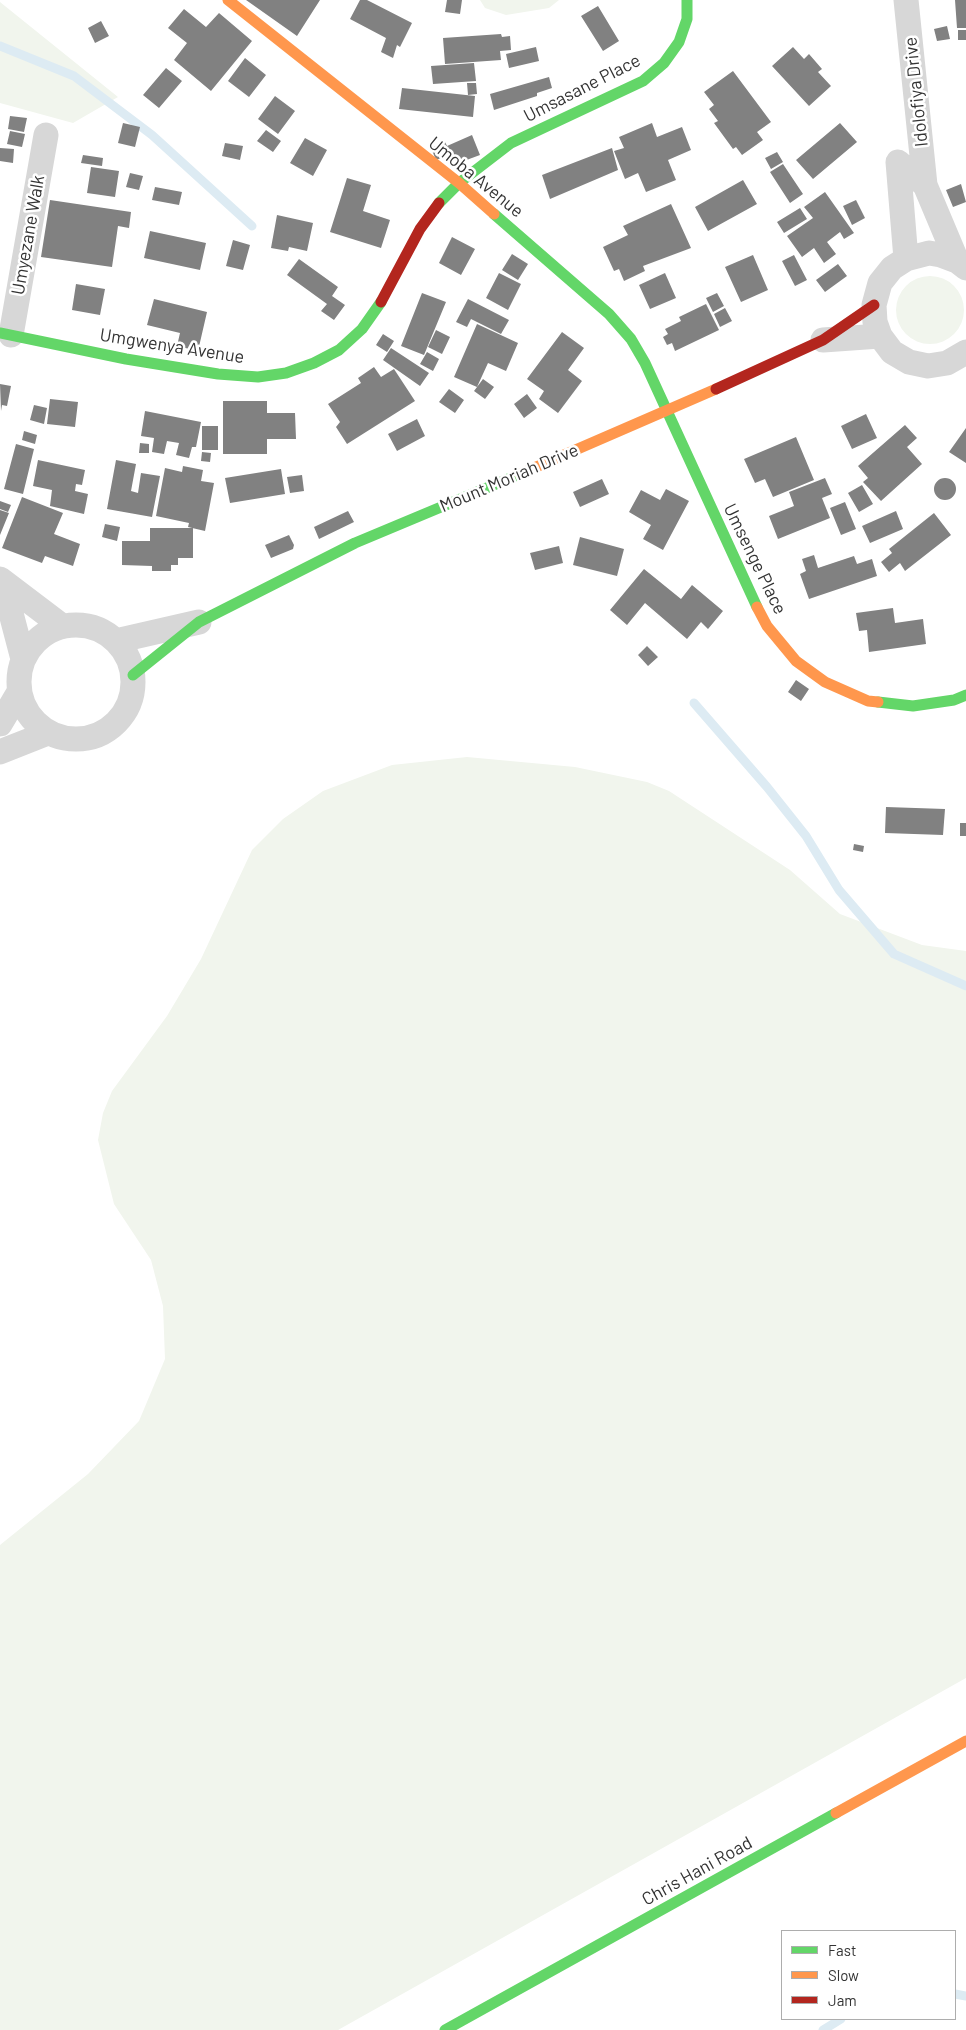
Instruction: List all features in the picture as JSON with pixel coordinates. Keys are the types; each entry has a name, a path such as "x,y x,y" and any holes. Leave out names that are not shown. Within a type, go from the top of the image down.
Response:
{"street":[{"name":"Umoba Avenue","path":"228,0 459,183 609,314 631,339 668,411"},
{"name":"Umsasane Place","path":"459,183 511,143 642,81 664,64 679,42 687,18 687,0"},
{"name":"Idolofiya Drive","path":"906,0 925,185 962,264"},
{"name":"Umyezane Walk","path":"5,334 46,135"},
{"name":"Idolofiya Drive","path":"906,259 898,162 925,185"},
{"name":"Umgwenya Avenue","path":"5,334 218,374 258,377 286,373 340,350 362,329 386,295 420,229 438,204 459,183"},
{"path":"962,264 929,253 906,259 892,268 880,283 874,305 875,322 880,336 892,352 909,362 928,366 948,363 966,352"},
{"name":"Mount Moriah Drive","path":"133,675 199,622 355,543 668,411 823,340 874,305"},
{"name":"Mount Moriah Drive","path":"823,340 880,336"},
{"name":"Umsenge Place","path":"668,411 743,580 767,626 796,661 825,682 868,701 913,706 954,700 966,695"},
{"path":"2,581 62,626"},
{"path":"2,581 23,660"},
{"name":"Mount Moriah Drive","path":"116,641 199,622"},
{"path":"82,625 100,630 116,641 128,657 133,675 133,693 127,710 116,724 101,734 83,739 66,739 48,733 34,722 24,709 19,692 18,676 23,660 32,646 44,634 62,626 82,625"},
{"path":"0,724 19,692"},
{"path":"0,752 48,733"},
{"name":"Chris Hani Road","path":"444,2030 966,1741"}],"shaded area":[{"path":"480,0 559,0 549,8 506,15 485,8"},
{"path":"0,2 118,97 73,123 0,103"},
{"path":"930,276 943,279 954,286 961,297 964,310 961,323 954,334 943,341 930,344 917,341 906,334 899,323 896,310 899,297 906,286 917,279"},
{"path":"467,757 575,767 647,782 669,791 790,870 840,914 922,945 966,951 966,1678 338,2030 0,2030 0,1545 88,1474 139,1421 165,1359 163,1306 151,1260 114,1204 98,1140 103,1113 112,1091 167,1016 201,959 252,850 283,819 323,791 392,765"}],"building":[{"path":"246,0 320,0 297,36"},
{"path":"360,0 367,0 412,23 400,47 397,45 393,58 381,52 386,38 350,19"},
{"path":"447,0 462,0 460,14 445,12"},
{"path":"955,0 966,0 966,28 957,28"},
{"path":"598,6 619,41 603,51 581,16"},
{"path":"184,9 206,27 219,13 252,41 211,91 174,60 187,43 168,28"},
{"path":"101,21 109,36 95,43 88,28"},
{"path":"947,26 950,39 937,41 934,29"},
{"path":"958,30 966,30 966,40 958,40"},
{"path":"501,34 502,37 510,36 511,50 500,51 501,60 445,64 443,38"},
{"path":"536,47 539,61 509,68 506,54"},
{"path":"793,47 804,59 809,54 822,69 818,72 831,86 809,106 772,66"},
{"path":"245,58 266,75 249,97 228,81"},
{"path":"474,63 476,81 433,84 431,66"},
{"path":"166,68 182,81 159,108 143,95"},
{"path":"733,71 771,122 757,132 763,140 742,155 736,147 733,149 714,123 718,121 709,109 714,105 704,92"},
{"path":"549,77 552,88 537,93 537,96 494,110 490,94"},
{"path":"467,83 476,83 477,94 468,95"},
{"path":"402,88 475,96 473,117 399,109"},
{"path":"275,96 295,111 278,134 258,119"},
{"path":"10,116 27,118 24,132 8,129"},
{"path":"123,123 140,127 135,147 118,143"},
{"path":"652,123 657,137 682,127 691,150 668,160 676,180 646,192 638,173 625,179 614,151 624,148 619,137"},
{"path":"840,123 857,142 813,179 796,160"},
{"path":"266,130 281,141 273,152 257,141"},
{"path":"10,131 25,134 22,147 7,144"},
{"path":"472,135 480,155 453,165 449,155 436,160 431,148 445,142 447,146"},
{"path":"305,138 327,150 313,176 290,163"},
{"path":"225,143 243,146 240,160 222,156"},
{"path":"0,148 14,149 13,163 0,161"},
{"path":"612,148 618,170 550,199 542,175"},
{"path":"777,152 783,162 771,169 765,158"},
{"path":"83,155 103,158 102,166 81,163"},
{"path":"783,164 803,194 790,203 770,172"},
{"path":"91,167 119,171 115,197 87,193"},
{"path":"130,173 143,176 139,190 126,187"},
{"path":"347,178 371,185 363,211 390,220 381,248 330,232"},
{"path":"743,180 757,204 708,231 695,207"},
{"path":"961,184 966,202 953,207 946,190"},
{"path":"155,187 182,192 179,205 152,200"},
{"path":"825,192 854,233 844,239 840,232 827,242 836,254 824,263 814,248 802,257 787,236 813,218 804,207"},
{"path":"50,200 131,212 129,228 118,226 112,267 41,257"},
{"path":"856,200 865,218 852,225 843,206"},
{"path":"671,204 691,248 643,266 645,271 624,281 619,269 614,271 603,247 628,235 623,226"},
{"path":"800,208 807,219 784,233 777,222"},
{"path":"277,215 313,223 307,251 289,247 288,251 271,248"},
{"path":"150,231 206,243 200,270 144,258"},
{"path":"452,237 475,249 461,275 439,263"},
{"path":"233,240 250,245 243,270 226,266"},
{"path":"512,254 528,264 518,280 502,270"},
{"path":"753,255 768,290 741,302 725,267"},
{"path":"794,255 807,280 795,286 782,261"},
{"path":"299,259 338,287 332,296 345,305 334,320 321,311 327,304 287,275"},
{"path":"838,264 847,276 825,292 816,280"},
{"path":"499,273 521,284 508,310 486,298"},
{"path":"665,273 676,298 650,309 639,285"},
{"path":"76,284 105,289 100,315 72,310"},
{"path":"422,293 446,302 424,355 401,346"},
{"path":"717,293 724,306 713,312 706,298"},
{"path":"154,299 207,312 198,351 177,346 180,333 147,325"},
{"path":"468,299 509,320 501,334 471,319 467,327 456,322"},
{"path":"706,304 719,330 675,351 672,343 667,345 663,337 668,334 665,329 681,321 679,317"},
{"path":"725,308 732,321 720,327 714,314"},
{"path":"477,324 518,343 506,371 488,363 477,387 454,377"},
{"path":"436,330 450,337 442,354 428,347"},
{"path":"562,332 584,348 568,370 582,381 558,413 539,399 544,391 527,379"},
{"path":"383,334 394,341 387,352 376,345"},
{"path":"391,348 429,373 420,386 383,360"},
{"path":"427,352 439,359 433,371 420,364"},
{"path":"374,367 381,377 394,369 415,401 347,444 336,427 340,422 328,404 361,383 358,378"},
{"path":"483,379 494,387 485,399 474,391"},
{"path":"0,384 11,386 7,406 2,405 1,411"},
{"path":"449,389 464,400 455,413 439,402"},
{"path":"527,394 537,408 524,418 514,404"},
{"path":"50,399 78,402 75,427 47,424"},
{"path":"223,401 267,401 267,413 295,413 296,439 267,439 267,454 223,454"},
{"path":"34,405 47,408 44,424 30,420"},
{"path":"145,411 201,422 196,447 192,447 189,458 176,455 179,443 167,441 164,454 152,452 154,438 141,436"},
{"path":"866,414 877,438 852,449 841,426"},
{"path":"417,419 425,436 397,451 388,434"},
{"path":"905,425 917,438 907,447 922,464 881,501 863,482 868,478 858,466"},
{"path":"202,426 218,426 218,450 202,450"},
{"path":"966,428 966,463 949,452"},
{"path":"24,431 37,435 35,444 22,440"},
{"path":"796,437 814,480 773,497 765,479 755,483 744,459"},
{"path":"140,443 149,444 149,453 139,453"},
{"path":"16,444 34,449 23,494 4,489"},
{"path":"202,452 211,453 210,462 201,461"},
{"path":"38,460 85,470 82,485 76,484 75,491 88,494 84,514 50,506 52,490 33,486"},
{"path":"116,460 136,464 131,491 138,493 141,473 160,476 152,517 107,509"},
{"path":"183,466 203,470 201,481 214,483 205,531 188,527 189,523 156,516 165,468 182,472"},
{"path":"281,469 285,494 230,503 225,478"},
{"path":"302,475 304,491 290,493 287,477"},
{"path":"825,478 832,494 822,498 830,518 778,539 769,516 794,506 789,492"},
{"path":"945,478 953,481 956,489 953,497 945,500 937,497 934,489 937,481"},
{"path":"602,479 609,494 580,507 573,492"},
{"path":"862,485 873,504 859,512 848,493"},
{"path":"666,489 689,501 663,550 643,539 651,525 629,512 641,490 660,500"},
{"path":"22,497 63,513 54,534 80,544 73,566 45,556 42,563 2,548"},
{"path":"0,501 11,505 8,512 0,509"},
{"path":"845,502 856,529 841,535 830,508"},
{"path":"0,510 9,513 0,535"},
{"path":"348,511 354,522 319,539 314,527"},
{"path":"896,511 903,529 870,543 862,526"},
{"path":"934,513 951,535 905,571 900,563 889,572 881,562 892,553 889,549"},
{"path":"105,524 120,527 117,541 102,537"},
{"path":"150,528 193,528 193,558 178,558 178,565 171,565 171,571 152,571 152,566 122,565 122,541 150,541"},
{"path":"289,535 294,545 293,549 271,558 265,545"},
{"path":"580,537 624,549 617,576 573,565"},
{"path":"559,546 563,563 535,570 530,553"},
{"path":"814,555 818,568 854,556 857,564 872,559 877,576 809,599 800,574 806,571 802,559"},
{"path":"644,569 681,599 692,585 723,611 708,629 701,622 687,639 645,603 627,625 610,610"},
{"path":"893,608 895,623 923,619 926,644 869,652 867,630 859,631 856,613"},
{"path":"647,646 658,657 648,666 638,655"},
{"path":"796,680 809,689 801,701 788,692"},
{"path":"886,807 945,809 943,835 885,833"},
{"path":"960,823 966,823 966,836 960,836"},
{"path":"854,844 864,846 863,852 853,850"}],"waterway":[{"path":"0,46 74,76 152,135 252,226"},
{"path":"694,703 767,787 806,836 839,890 894,954 966,986"},
{"path":"956,1994 966,1996"},
{"path":"823,2030 839,2020"}],"traffic: fast":[{"path":"439,203 459,183 511,143 643,81 664,63 679,42 687,19 687,0"},
{"path":"494,214 609,314 631,339 645,363 757,607"},
{"path":"0,333 126,359 218,374 258,377 286,373 314,363 339,350 362,329 381,302"},
{"path":"133,675 199,622 355,543 520,474"},
{"path":"878,702 913,706 954,700 966,695"},
{"path":"445,2030 836,1813"}],"traffic: slow":[{"path":"228,0 459,183 494,214"},
{"path":"520,474 716,389"},
{"path":"757,607 767,626 796,661 825,682 868,701 878,702"},
{"path":"836,1813 966,1741"}],"traffic: jam":[{"path":"381,302 420,229 439,203"},
{"path":"716,389 823,340 874,305"}]}
